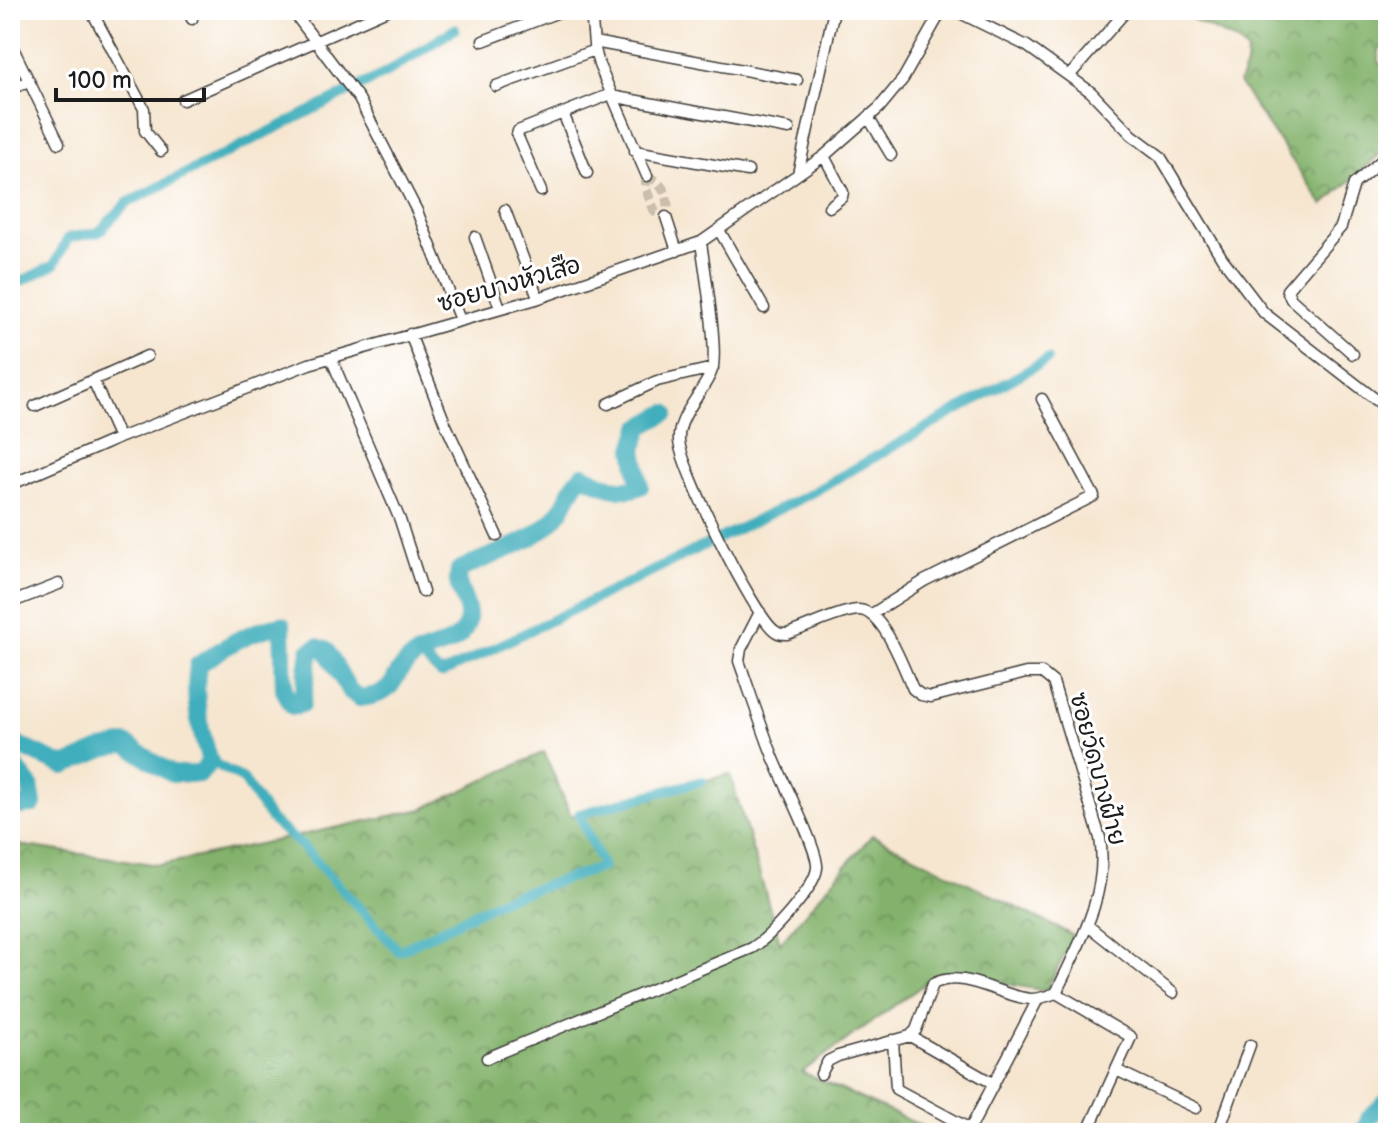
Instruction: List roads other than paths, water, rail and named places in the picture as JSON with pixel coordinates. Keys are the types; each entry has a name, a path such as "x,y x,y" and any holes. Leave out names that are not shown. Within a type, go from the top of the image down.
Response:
{"street":[{"path":"91,10 144,109 145,131 161,151"},
{"path":"292,10 359,99 417,211 460,320"},
{"path":"183,100 387,10"},
{"path":"483,41 564,10"},
{"path":"591,10 594,46 611,95 647,176"},
{"path":"798,174 834,10"},
{"name":"ซอยบางหัวเสือ","path":"10,485 119,438 331,358 538,298 701,242 824,156 868,117 903,79 942,10"},
{"path":"954,10 1027,46 1091,92 1132,135 1160,156 1222,258 1264,313 1388,409"},
{"path":"1070,75 1127,10"},
{"path":"10,42 59,143"},
{"path":"496,86 594,46 797,80"},
{"path":"10,90 29,81"},
{"path":"541,191 518,131 611,95 789,129"},
{"path":"563,113 587,173"},
{"path":"868,117 891,155"},
{"path":"635,151 748,171"},
{"path":"1353,354 1291,299 1287,290 1341,227 1354,184 1388,155"},
{"path":"824,156 843,192 842,197 829,207"},
{"path":"505,210 538,298"},
{"path":"666,217 677,251"},
{"path":"719,230 764,308"},
{"path":"475,237 500,308"},
{"path":"701,242 713,368 683,421 679,444 716,532 760,612 778,633 787,634 857,610 872,614 924,581 1094,496 1042,399"},
{"path":"410,334 445,423 497,536"},
{"path":"35,406 147,356"},
{"path":"331,358 400,520 423,592"},
{"path":"608,404 657,381 713,368"},
{"path":"93,380 119,438"},
{"path":"10,603 59,584"},
{"path":"487,1058 752,948 767,939 815,877 816,858 772,754 739,661 741,649 760,612"},
{"name":"ซอยวัดบางฝ้าย","path":"872,614 882,624 913,689 921,695 931,697 1026,673 1042,673 1053,682 1100,838 1103,861 1101,885 1087,925 1056,993"},
{"path":"1087,925 1173,993"},
{"path":"821,1074 828,1061 838,1056 910,1036 916,1030 933,984 942,979 968,982 1029,999 1056,993 1131,1037 1087,1133"},
{"path":"893,1040 896,1089 970,1129 1038,999"},
{"path":"910,1036 994,1084"},
{"path":"1218,1133 1250,1045"},
{"path":"1116,1070 1196,1108"}],"waterway":[{"path":"10,287 54,265 68,238 99,232 127,203 386,73 455,29"},
{"path":"419,654 441,674 806,496 1048,359"},
{"path":"10,751 16,744 64,766 103,749 126,744 172,774 200,774 210,761 198,713 198,665 248,635 282,625 284,690 293,706 302,704 310,651 317,647 326,650 349,690 359,698 383,692 416,656 454,640 464,630 468,612 458,582 459,570 520,543 543,529 559,514 583,475 618,489 640,486 634,449 641,427 666,413"},
{"path":"10,760 30,785 33,804 16,807 10,803"},
{"path":"210,761 243,779 270,819 302,846 399,951 503,899 603,867 579,814 702,781"},
{"path":"1364,1133 1370,1117 1388,1101"}],"tunnel":[{"path":"647,176 658,183 665,193 666,217 655,212 645,187 647,176"}]}
